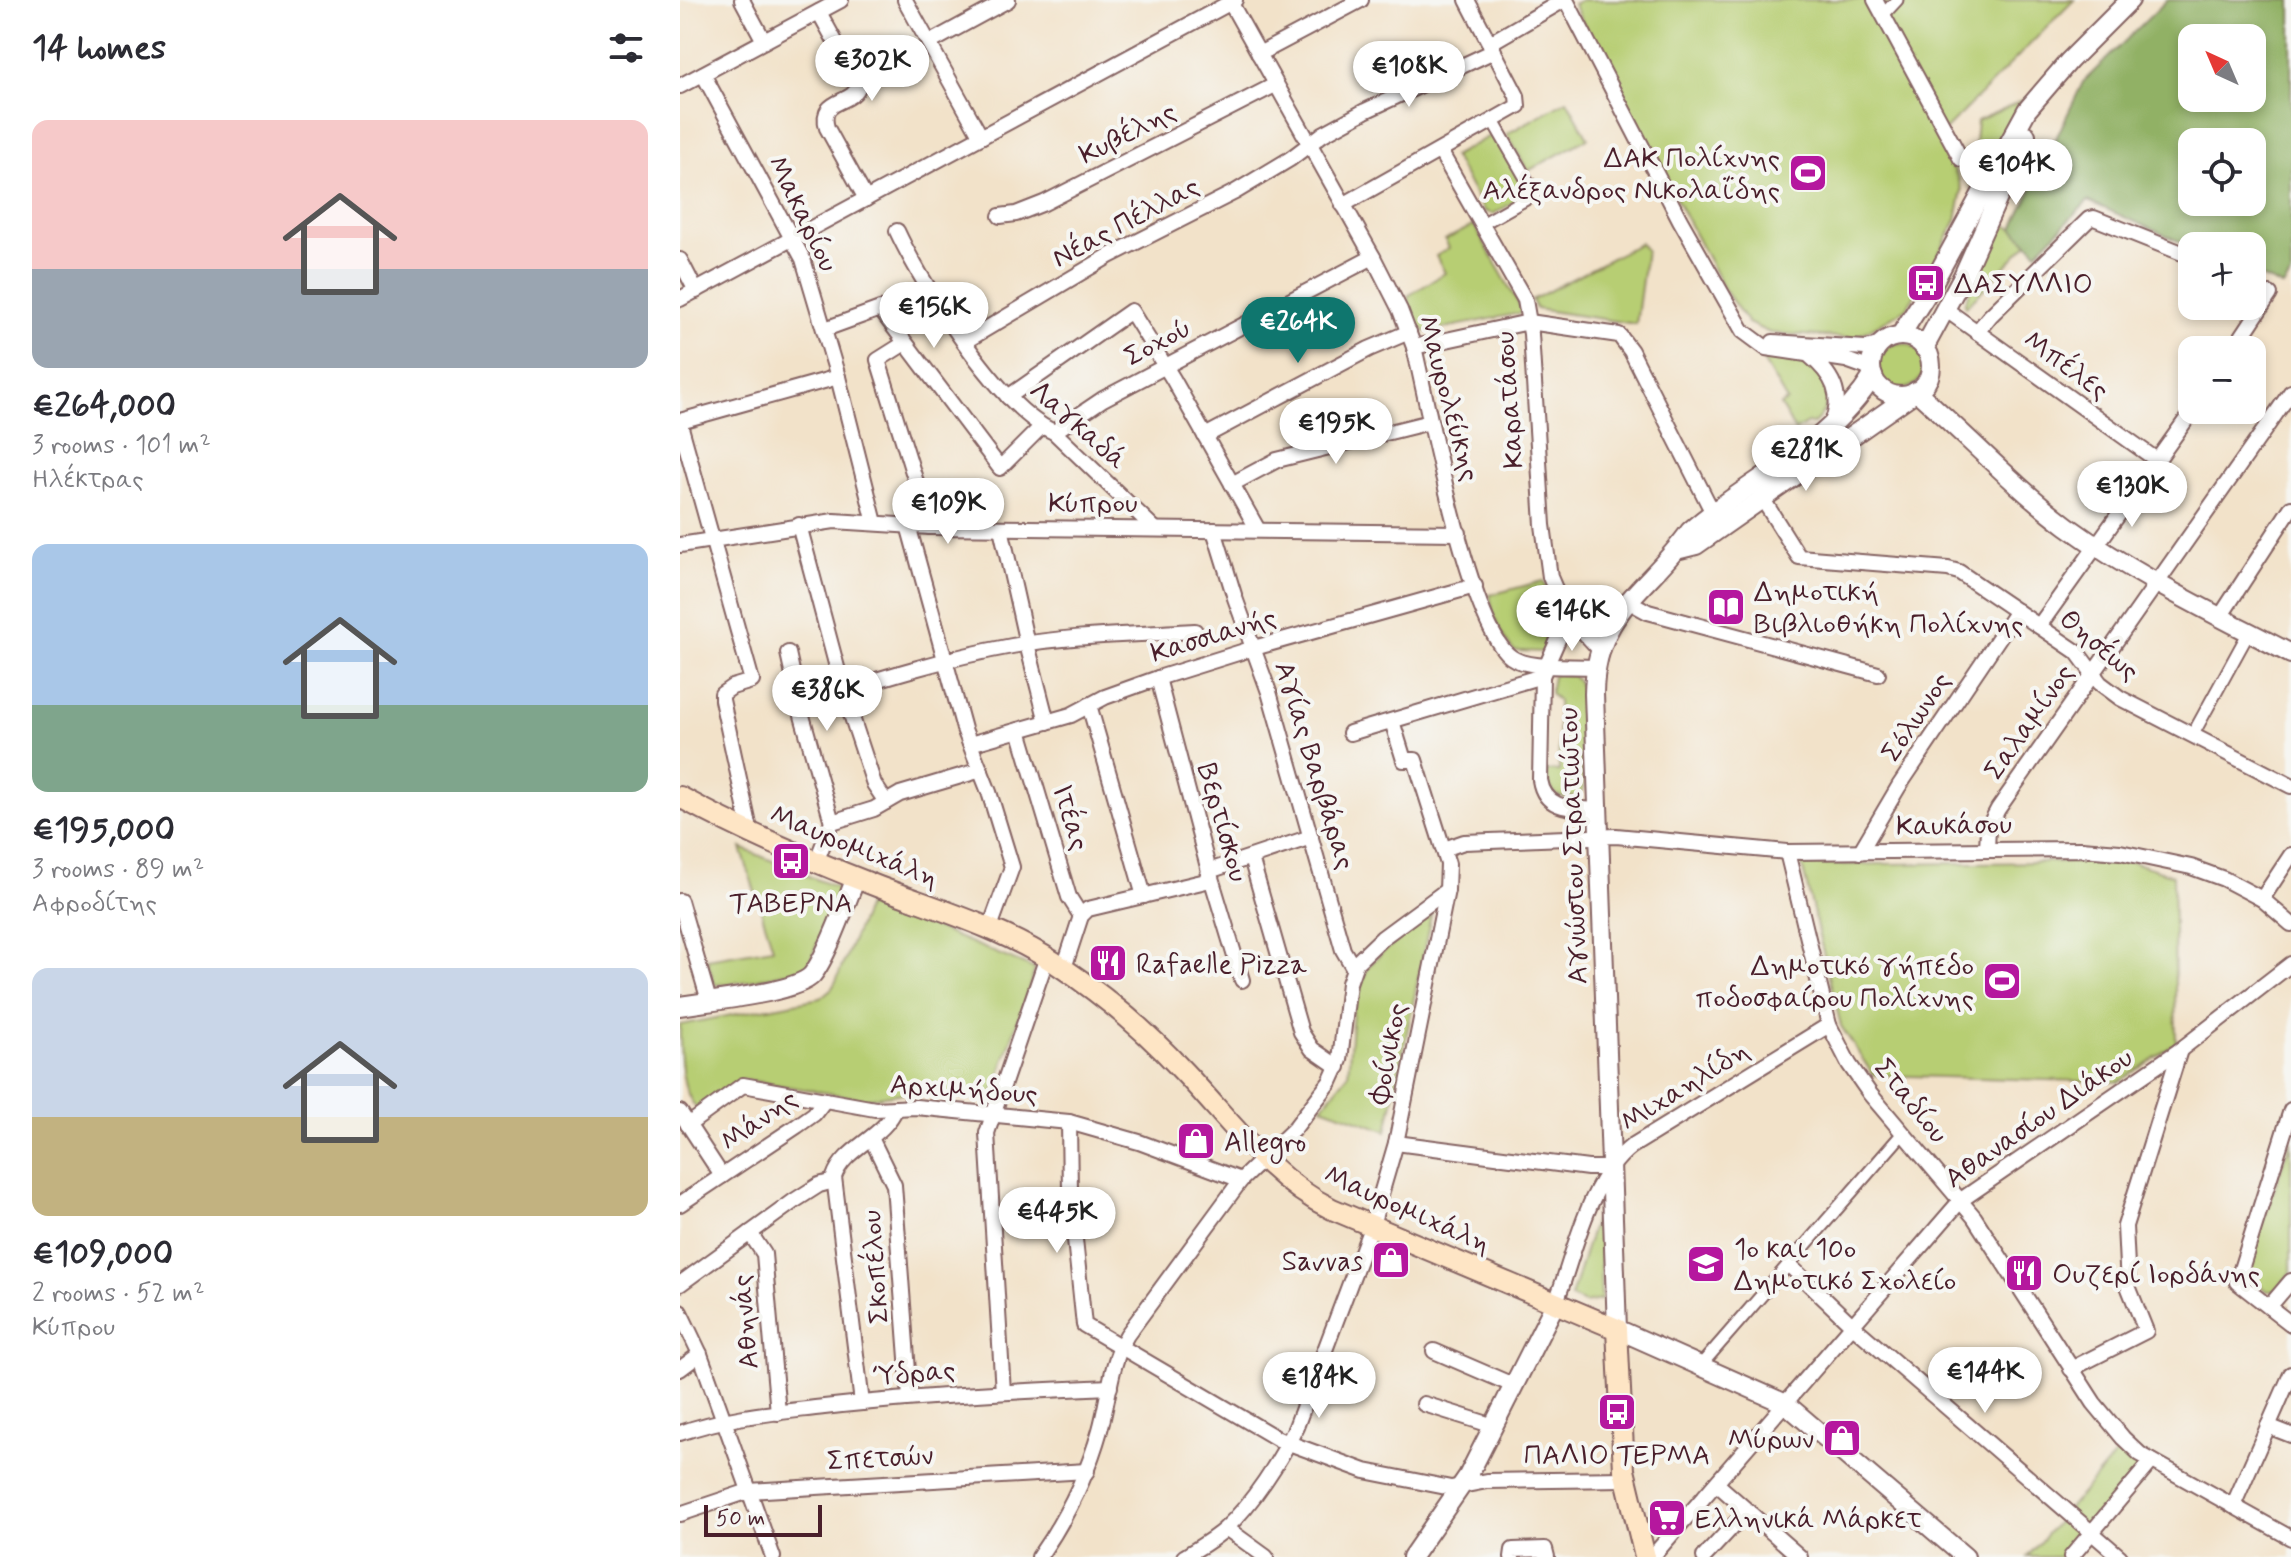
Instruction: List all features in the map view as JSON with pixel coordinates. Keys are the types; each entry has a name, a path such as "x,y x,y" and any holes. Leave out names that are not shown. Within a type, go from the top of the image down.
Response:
{"main road":[{"name":"Μαυρομιχάλη","path":"680,797 751,834 989,930 1055,963 1161,1048 1287,1182 1307,1196 1617,1329"},
{"name":"Αγνώστου Στρατιώτου","path":"1617,1329 1625,1479 1645,1557"}],"street":[{"path":"742,0 764,41"},
{"path":"680,86 841,0"},
{"path":"905,0 981,137"},
{"path":"929,43 1008,0"},
{"path":"1259,54 1361,0"},
{"path":"1343,205 1518,106 1517,96 1467,0"},
{"path":"1565,0 1680,220 1743,331 1766,348 1846,360 1872,372 1879,386 1890,393 1902,395 1916,391"},
{"name":"Νέας Πέλλας","path":"964,342 1109,256 1235,192 1323,134 1492,47 1565,0"},
{"path":"1875,0 1961,159"},
{"path":"1883,15 1897,0"},
{"path":"1900,336 1928,292 2027,110 2069,61 2130,0"},
{"path":"680,299 1232,1"},
{"name":"Μαυρολεύκης","path":"1232,1 1275,85 1373,257 1412,340 1459,533 1492,633 1505,652 1522,663 1544,670 1598,659"},
{"path":"819,12 859,85 855,94 829,108 825,119 866,199"},
{"name":"Μακαρίου","path":"703,74 803,259 825,329 875,523"},
{"name":"Κυβέλης","path":"1000,216 1016,214 1044,203 1275,85"},
{"path":"1924,348 2050,86"},
{"path":"1482,224 1535,194 1493,121"},
{"name":"Καρατάσου","path":"1440,151 1525,300 1545,553 1552,585 1568,617 1598,659"},
{"path":"1977,332 2089,219 2094,218 2178,251"},
{"name":"Λαγκαδά","path":"897,231 914,268 964,342 1008,397 1155,529"},
{"name":"Σοχού","path":"905,343 1000,468 1047,429 1373,257"},
{"path":"680,260 696,291"},
{"path":"2242,336 2270,294"},
{"path":"825,329 880,309 905,343 878,360 930,527"},
{"name":"Μπέλες","path":"1945,309 2158,461"},
{"path":"1008,397 1131,311 1166,366 1258,530"},
{"path":"1205,436 1369,349 1529,322 1602,331 1623,338 1713,513"},
{"path":"1676,550 1696,545 1916,391 1930,372 1930,359 1915,339 1900,336 1865,348 1774,342 1743,331"},
{"path":"1598,659 1628,601 1690,531 1828,429 1852,405 1872,372 1873,356 1879,345"},
{"path":"1810,356 1826,372 1836,389 1836,412 1828,429"},
{"path":"751,834 722,694 727,689 752,681 680,423 838,377"},
{"path":"1916,391 2049,511 2096,546 2157,584 2249,632 2289,648"},
{"name":"Σαλαμίνος","path":"1987,849 1988,828 1998,809 2291,392"},
{"path":"1232,484 1277,460 1430,422"},
{"path":"2039,626 2183,424"},
{"name":"Θησέως","path":"1762,498 1799,557 1954,571 2078,653 2102,685 2125,701 2291,786"},
{"path":"2220,617 2291,508"},
{"name":"Κύπρου","path":"680,545 834,521 930,527 1459,533"},
{"path":"799,525 843,690 874,784 886,802"},
{"path":"908,525 945,662 1012,867 989,930"},
{"path":"1001,528 1047,722"},
{"name":"Αγίας Βαρβάρας","path":"1214,530 1269,692 1343,950 1353,967"},
{"name":"Κασσιανής","path":"970,744 1047,722 1158,678 1475,586"},
{"path":"1628,601 1648,612 1878,674"},
{"name":"Σόλωνος","path":"1860,852 1903,779 2017,611"},
{"path":"1568,617 1544,670 1540,780 1549,801 1561,807 1599,810"},
{"path":"799,704 945,662 1027,644 1195,631"},
{"path":"2192,736 2249,632"},
{"path":"788,653 832,822 816,862"},
{"name":"Αγνώστου Στρατιώτου","path":"1598,659 1599,810 1617,1329"},
{"path":"1350,733 1544,670"},
{"name":"Βερτίσκου","path":"1158,678 1209,871 1242,980"},
{"path":"1089,705 1144,896"},
{"name":"Φοίνικος","path":"1184,1557 1226,1528 1289,1444 1372,1225 1396,1143 1449,873 1415,760 1404,760 1392,721"},
{"name":"Ιτέας","path":"1019,730 1069,897 1081,916"},
{"path":"832,822 874,809 900,794 981,770"},
{"name":"Καυκάσου","path":"1444,849 1464,842 1600,836 1787,852 2081,849 2142,856 2206,872 2262,899 2291,924"},
{"path":"1003,1392 987,1140 992,1115 1055,963 1081,916 1088,909 1206,881 1209,871 1311,837"},
{"name":"Σταδίου","path":"1787,852 1829,1025 1859,1078 1961,1200 2112,1427 2133,1448 2152,1461 2291,1538"},
{"path":"2262,899 2291,855"},
{"path":"1251,858 1301,1032 1312,1049 1338,1067"},
{"path":"680,1006 788,988 810,977 820,963 856,878"},
{"path":"1030,1557 1040,1556 1071,1507 1101,1427 1120,1347 1142,1311 1241,1180 1294,1129 1338,1067 1353,967 1382,938 1447,890"},
{"path":"680,901 709,1001"},
{"name":"Αθανασίου Διάκου","path":"1652,1557 1961,1200 2180,1050 2291,964"},
{"name":"Μιχαηλίδη","path":"1556,1302 1598,1187 1632,1146 1829,1025"},
{"path":"2071,1369 2146,1331 2128,1286 2125,1226 2180,1050"},
{"name":"Αρχιμήδους","path":"722,1176 684,1118 743,1085 875,1109 916,1107 1069,1122 1139,1142 1241,1180"},
{"name":"Μάνης","path":"680,1204 806,1120 824,1101"},
{"path":"862,1403 834,1181 840,1166 889,1122 896,1108"},
{"path":"2291,1110 2237,1282 2291,1324"},
{"path":"1069,1122 1070,1192 1084,1325 1289,1444 1339,1463 1446,1487 1487,1481 1625,1479"},
{"path":"1701,1365 1903,1133"},
{"name":"Σκοπέλου","path":"871,1138 894,1185 910,1398"},
{"path":"1396,1143 1588,1168 1611,1168"},
{"path":"680,1284 812,1189 834,1181"},
{"name":"Αθηνάς","path":"750,1233 764,1254 778,1413"},
{"path":"1789,1265 1853,1326 2120,1557"},
{"path":"2269,1307 2291,1281"},
{"path":"1412,1557 1461,1486 1556,1302"},
{"path":"680,1312 700,1354 773,1557"},
{"name":"Μαυρομιχάλη","path":"1617,1329 1786,1404 1965,1557"},
{"path":"1434,1351 1515,1386"},
{"path":"680,1369 700,1354"},
{"path":"2233,1506 2291,1374"},
{"name":"Ύδρας","path":"680,1433 724,1419 862,1403 1110,1387"},
{"path":"1424,1404 1494,1426"},
{"path":"2268,1426 2291,1435"},
{"path":"2071,1557 2152,1461"},
{"name":"Σπετσών","path":"680,1514 749,1491 1087,1471"},
{"path":"1717,1484 1800,1557"},
{"path":"1704,1557 1747,1511"},
{"path":"1226,1528 1266,1557"},
{"path":"1512,1557 1513,1550 1545,1549 1547,1557"}],"green space":[{"name":"ΔΑΚ Πολίχνης Αλέξανδρος Νικολαΐδης","path":"1581,0 2074,0 1937,138 1962,190 1956,220 1906,309 1854,338 1770,333 1748,323 1724,289 1573,4"},
{"path":"2167,0 2291,0 2291,275 2283,287 2266,279 2266,232 2178,232 2178,241 2088,201 2037,252 2013,228 2083,82"},
{"path":"2025,99 1977,180 1971,186 1977,121"},
{"path":"1567,100 1588,138 1528,171 1507,134"},
{"path":"1495,133 1530,193 1493,214 1484,211 1453,156"},
{"path":"1998,223 2013,228 2028,243 1966,307 1964,304"},
{"path":"1474,225 1521,313 1425,332 1410,313 1408,296 1445,273 1436,256 1449,248 1445,240"},
{"path":"1640,243 1646,250 1636,324 1536,309 1532,300"},
{"path":"1901,343 1917,350 1924,366 1917,382 1901,389 1885,382 1878,366 1885,350"},
{"path":"1761,357 1794,362 1819,374 1828,395 1824,410 1813,424 1807,423 1795,431 1780,405 1787,401"},
{"path":"1543,581 1561,621 1546,652 1514,651 1498,625 1490,595"},
{"path":"1556,673 1573,676 1579,683 1581,693 1583,791 1568,797 1553,791 1546,771 1559,771 1558,701 1550,693"},
{"path":"741,848 840,889 807,968 715,985 707,959 773,948"},
{"name":"Δημοτικό γήπεδο ποδοσφαίρου Πολίχνης","path":"2129,861 2173,875 2176,1043 2119,1082 1873,1075 1841,1026 1802,865"},
{"path":"869,901 1035,969 991,1100 904,1093 865,1099 742,1079 699,1110 685,1084 680,1025 820,998 836,981"},
{"path":"1431,915 1387,1131 1322,1107 1348,1074 1353,1011 1368,967"},
{"path":"2291,1139 2291,1273 2274,1291 2266,1291 2250,1276 2249,1266"},
{"path":"1594,1222 1599,1223 1601,1300 1585,1303 1571,1297"},
{"path":"2126,1442 2152,1461 2071,1557 2027,1557"}],"place":[{"name":"ΔΑΚ Πολίχνης Αλέξανδρος Νικολαΐδης","path":"1808,173"},
{"name":"ΔΑΣΥΛΛΙΟ","path":"1926,283"},
{"name":"Δημοτική Βιβλιοθήκη Πολίχνης","path":"1726,607"},
{"name":"ΤΑΒΕΡΝΑ","path":"791,861"},
{"name":"Rafaelle Pizza","path":"1108,963"},
{"name":"Δημοτικό γήπεδο ποδοσφαίρου Πολίχνης","path":"2002,981"},
{"name":"Allegro","path":"1196,1141"},
{"name":"Savvas","path":"1391,1260"},
{"name":"1ο και 10ο Δημοτικό Σχολείο","path":"1706,1264"},
{"name":"Ουζερί Ιορδάνης","path":"2024,1273"},
{"name":"ΠΑΛΙΟ ΤΕΡΜΑ","path":"1617,1412"},
{"name":"Μύρων","path":"1842,1438"},
{"name":"Ελληνικά Μάρκετ","path":"1667,1518"}]}
